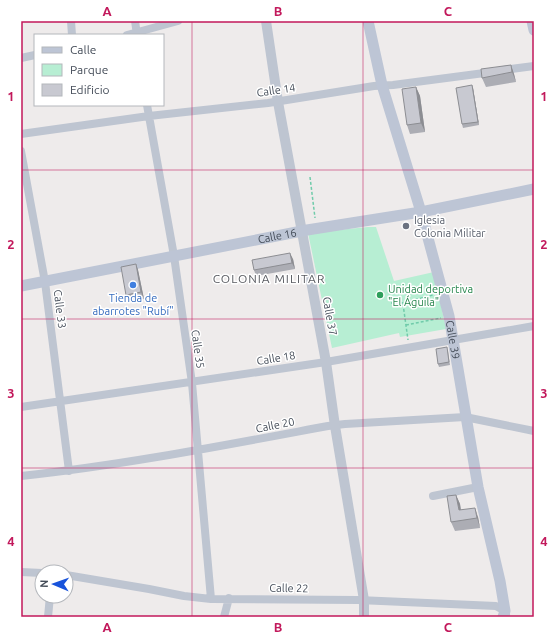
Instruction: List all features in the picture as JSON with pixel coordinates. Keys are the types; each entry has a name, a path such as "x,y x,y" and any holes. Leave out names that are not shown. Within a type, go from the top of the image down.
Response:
{"main road":[{"name":"Calle 39","path":"368,21 382,85 421,212 449,316 465,417 478,486 500,581 505,615"},
{"path":"532,21 534,30"},
{"name":"Calle 16","path":"21,286 316,229 421,212 534,189"}],"street":[{"path":"71,21 72,34"},
{"path":"135,21 137,34 178,21"},
{"name":"Calle 37","path":"266,21 278,102 326,362 335,426 364,600 364,617"},
{"path":"21,58 34,55"},
{"name":"Calle 14","path":"21,134 149,116 278,102 382,85 392,85 534,66"},
{"name":"Calle 35","path":"147,106 174,256 192,382 211,599"},
{"name":"Calle 33","path":"21,151 45,282 70,471"},
{"name":"Calle 18","path":"21,407 326,362 534,326"},
{"name":"Calle 20","path":"21,476 70,471 345,424 465,417 534,430"},
{"path":"433,496 478,486"},
{"path":"21,572 34,573"},
{"name":"Calle 22","path":"74,576 184,596 211,599 364,600 496,606 505,615"},
{"path":"224,617 229,598"},
{"path":"48,617 49,604"}],"path":[{"path":"310,177 316,229"},
{"path":"391,302 402,303 443,293"},
{"path":"402,303 410,348"},
{"path":"406,325 449,316"}],"green space":[{"name":"Unidad deportiva \"El Águila\"","path":"376,227 394,281 434,272 446,329 400,337 399,333 332,348 308,233"}],"building":[{"path":"511,65 512,72 482,78 481,69"},
{"path":"472,85 478,122 462,124 456,88"},
{"path":"416,87 421,123 407,125 402,89"},
{"path":"290,253 292,263 254,270 252,260"},
{"name":"Tienda de abarrotes \"Rubí\"","path":"136,264 141,292 126,295 121,267"},
{"path":"447,347 449,362 438,364 436,349"},
{"path":"456,495 459,510 475,508 477,518 451,522 447,496"}],"place":[{"name":"Iglesia Colonia Militar","path":"406,226"},
{"name":"Tienda de abarrotes \"Rubí\"","path":"133,285"},
{"name":"Unidad deportiva \"El Águila\"","path":"380,295"}],"district":[{"name":"COLONIA MILITAR","path":"269,278"}]}
